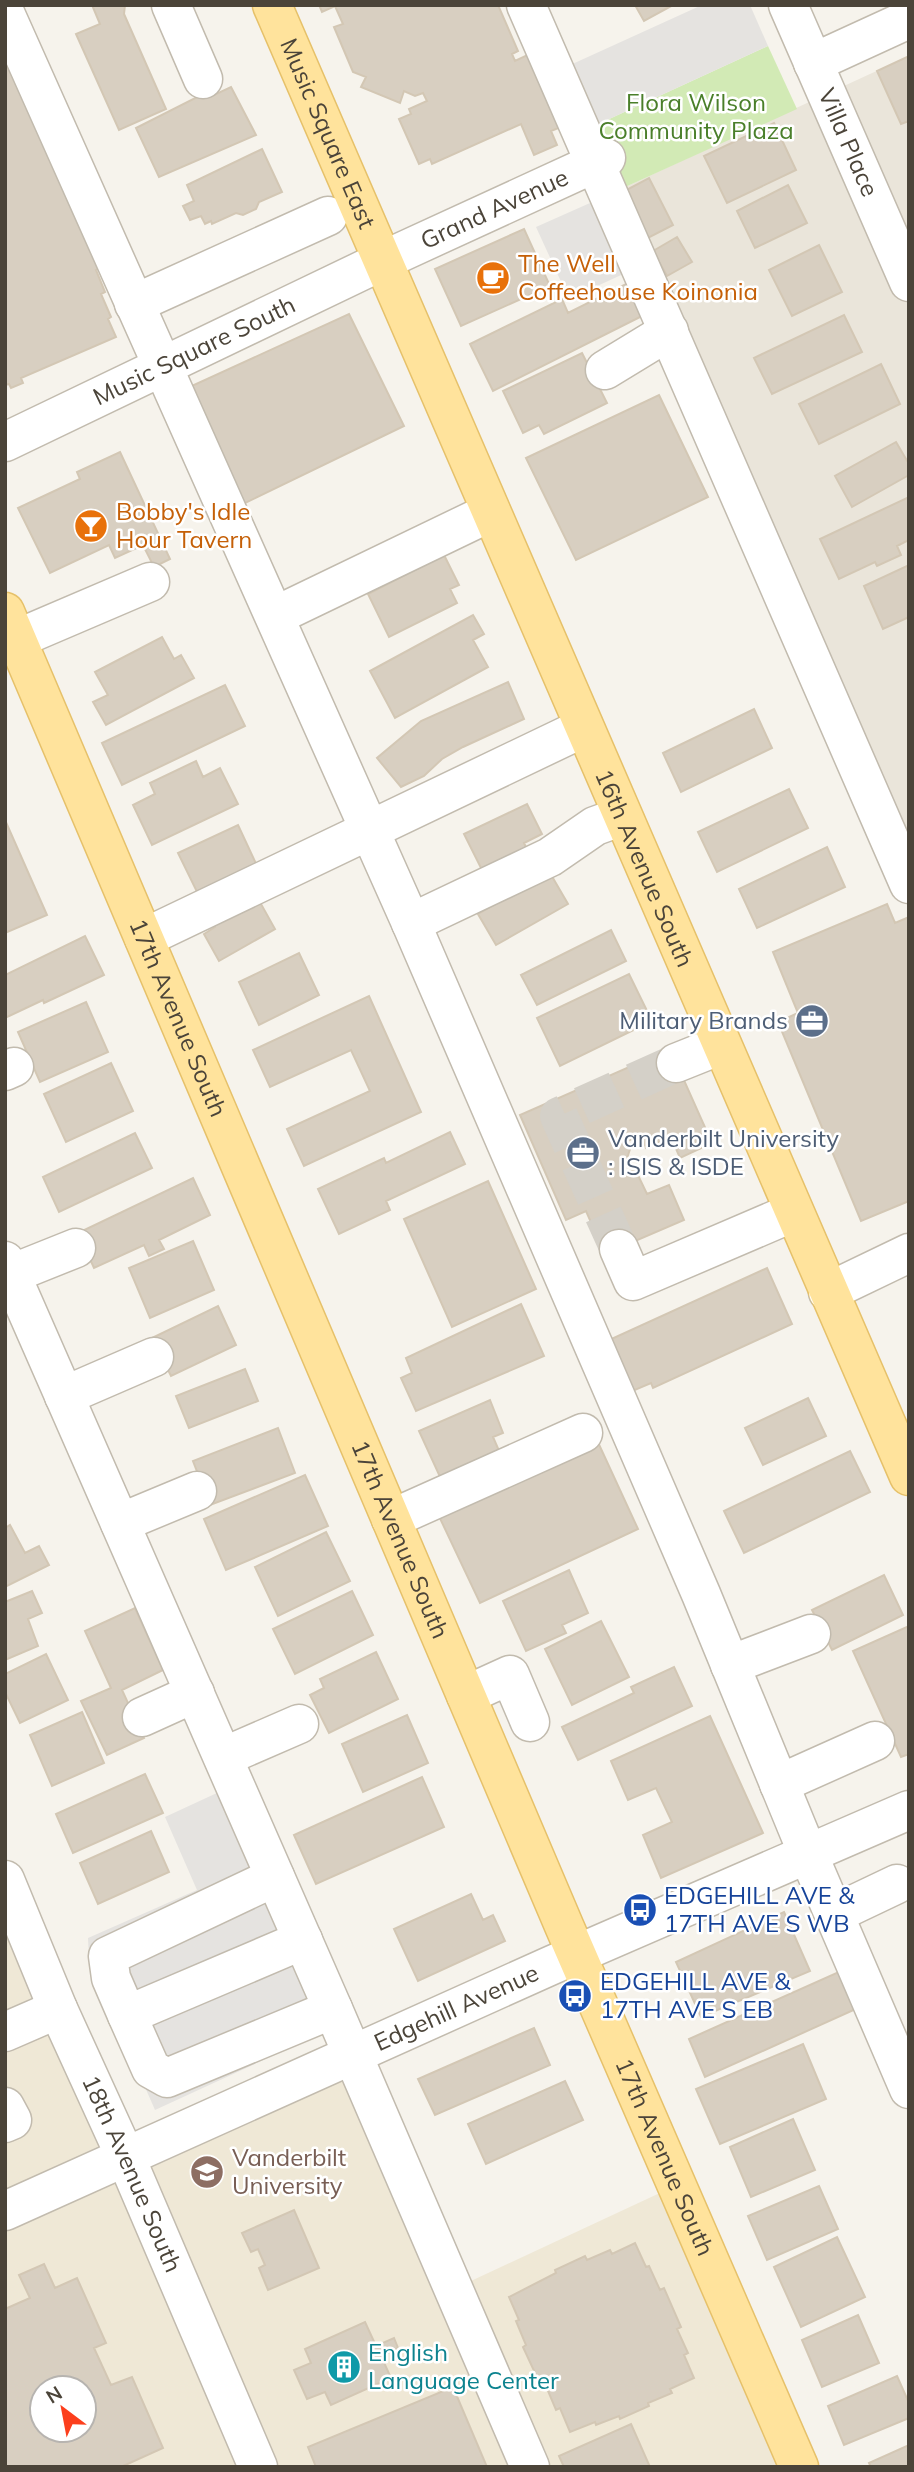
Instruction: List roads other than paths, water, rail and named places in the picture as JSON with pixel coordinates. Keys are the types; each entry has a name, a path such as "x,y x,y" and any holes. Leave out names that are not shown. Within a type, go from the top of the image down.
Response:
{"main road":[{"name":"Music Square East","path":"272,5 384,260"},
{"name":"16th Avenue South","path":"384,260 620,817 909,1476"},
{"name":"17th Avenue South","path":"9,632 144,938 466,1695 799,2467"}],"street":[{"path":"171,5 202,79"},
{"path":"526,5 601,161 669,331 909,884"},
{"name":"Villa Place","path":"788,5 909,282"},
{"path":"5,13 411,923 909,2089"},
{"path":"813,63 909,19"},
{"name":"Grand Avenue","path":"384,260 601,161"},
{"path":"134,304 328,216"},
{"name":"Music Square South","path":"5,442 384,260"},
{"path":"605,370 669,331"},
{"path":"275,616 491,512"},
{"path":"9,632 150,582"},
{"path":"144,938 583,728"},
{"path":"411,923 550,857 595,826 620,817"},
{"path":"676,1063 721,1045"},
{"path":"619,1249 633,1281 794,1212"},
{"path":"76,1248 8,1268 303,1940 530,2467"},
{"path":"828,1292 909,1253"},
{"path":"64,1396 154,1357"},
{"path":"391,1518 583,1433"},
{"path":"120,1523 197,1490"},
{"path":"730,1665 811,1634"},
{"path":"466,1695 510,1675 530,1722"},
{"path":"142,1717 195,1693"},
{"path":"223,1757 299,1724"},
{"path":"779,1784 875,1741"},
{"name":"Edgehill Avenue","path":"5,2211 577,1954 909,1810"},
{"path":"275,1877 108,1956 111,1979 151,2069 167,2078 333,2009"},
{"name":"18th Avenue South","path":"5,1880 58,2009 126,2158 258,2467"},
{"path":"834,1914 897,1884"},
{"path":"127,2015 303,1940"},
{"path":"5,2032 58,2009"},
{"path":"5,2107 12,2120 5,2123"}],"tunnel":[{"path":"619,1249 559,1116 676,1063"}],"place":[{"name":"The Well Coffeehouse Koinonia","path":"493,278"},
{"name":"Bobby's Idle Hour Tavern","path":"91,526"},
{"name":"Military Brands","path":"812,1021"},
{"name":"Vanderbilt University : ISIS & ISDE","path":"583,1153"},
{"name":"EDGEHILL AVE & 17TH AVE S WB","path":"640,1910"},
{"name":"EDGEHILL AVE & 17TH AVE S EB","path":"575,1996"},
{"name":"Vanderbilt University","path":"207,2172"},
{"name":"English Language Center","path":"344,2367"}],"park label":[{"name":"Flora Wilson Community Plaza","path":"696,117"}]}
